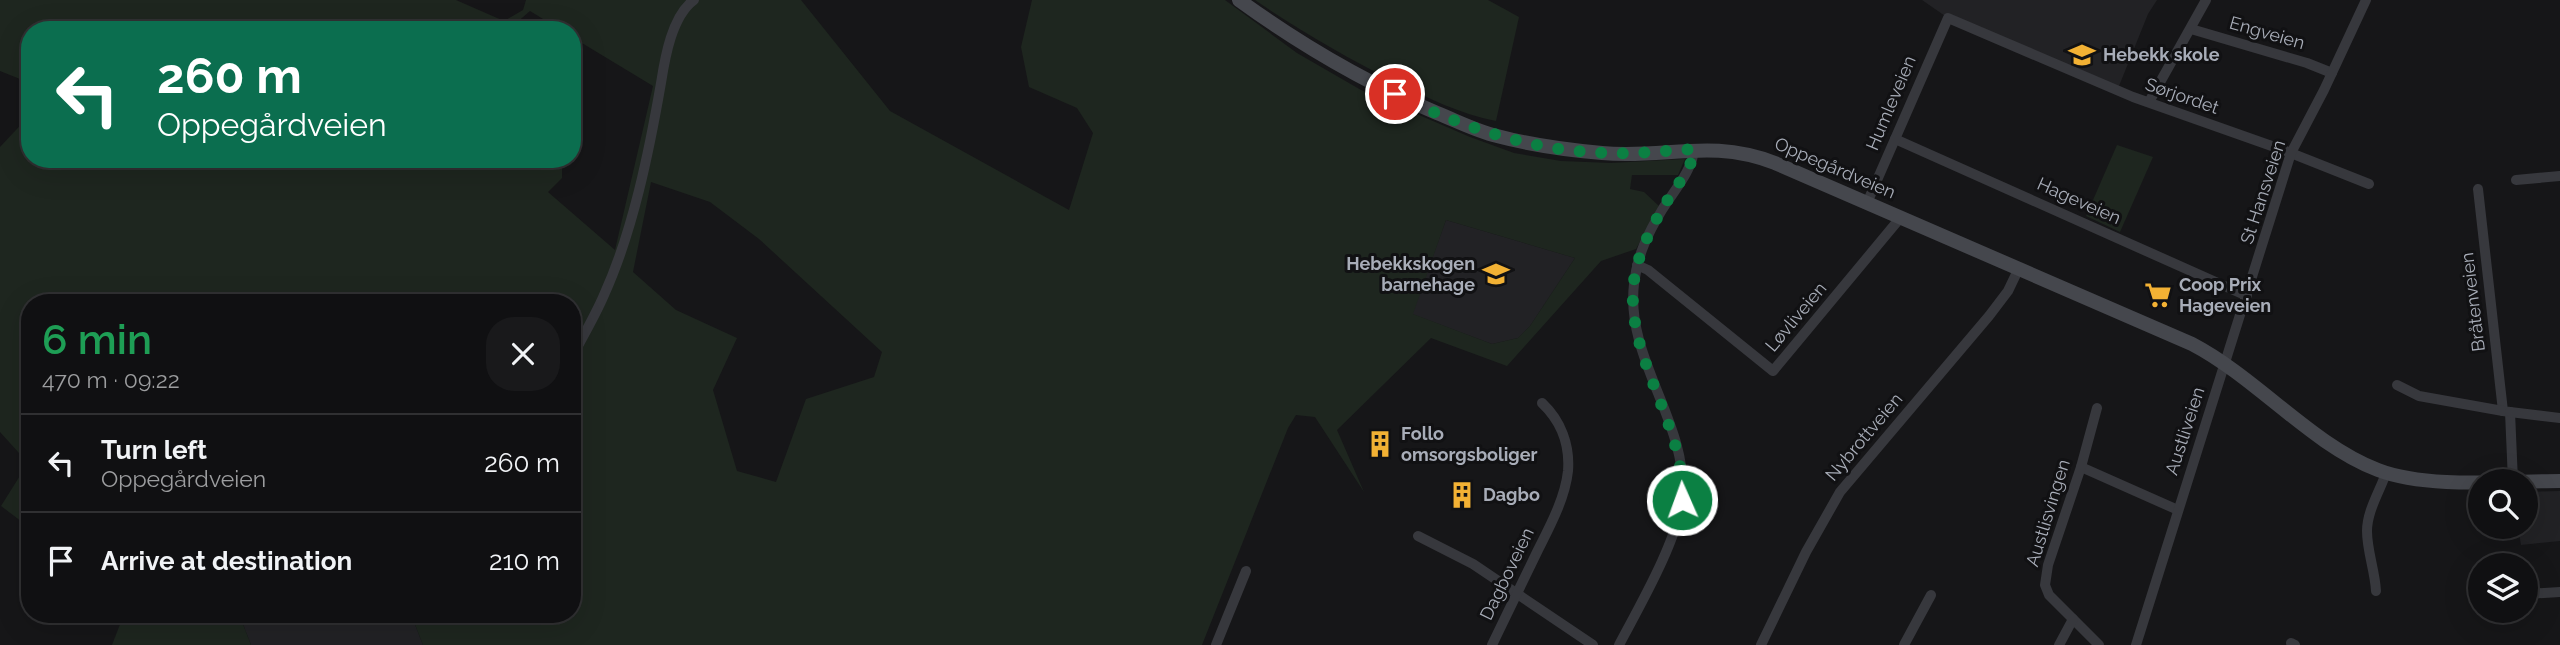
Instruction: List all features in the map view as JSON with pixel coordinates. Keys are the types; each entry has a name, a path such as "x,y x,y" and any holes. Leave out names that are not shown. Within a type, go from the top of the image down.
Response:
{"main road":[{"name":"Oppegårdveien","path":"1239,0 1287,34 1352,72 1416,104 1496,136 1561,149 1607,153 1725,149 1757,156 2175,335 2225,363 2360,462 2386,473 2426,479 2468,480"},
{"name":"Oppegårdveien","path":"2538,481 2560,481"}],"street":[{"path":"581,340 604,295 621,251 656,112 667,46 688,5 694,0"},
{"path":"2149,102 2206,0"},
{"name":"St Hansveien","path":"2225,363 2291,153 2366,0"},
{"name":"Sørjordet","path":"1948,18 2117,91 2369,184"},
{"name":"Humleveien","path":"1867,202 1948,18"},
{"name":"Engveien","path":"2191,29 2332,73"},
{"name":"Hageveien","path":"1895,139 2247,296"},
{"path":"1619,645 1674,533 1680,511 1683,491 1679,457 1645,359 1636,326 1633,298 1637,265 1645,241 1690,166 1694,149"},
{"path":"2516,180 2560,176"},
{"name":"Bråtenveien","path":"2478,189 2512,469"},
{"name":"Løvliveien","path":"1637,265 1648,270 1773,371 1901,217"},
{"name":"Nybrottveien","path":"1761,645 1806,552 1840,492 1989,316 2008,291 2019,268"},
{"name":"Austliveien","path":"2136,645 2225,363"},
{"path":"2397,385 2419,396 2507,412 2560,418"},
{"name":"Dagboveien","path":"1492,645 1547,533 1562,496 1568,471 1562,428 1553,413 1542,403"},
{"name":"Austlisvingen","path":"2097,408 2081,467 2048,565 2045,585 2049,595 2099,645"},
{"path":"2081,467 2178,510"},
{"path":"2376,591 2367,523 2386,473"},
{"path":"1418,536 1473,564 1518,592 1593,645"},
{"path":"1216,645 1245,571"},
{"path":"2538,593 2560,592"},
{"path":"1904,645 1931,595"},
{"path":"2059,645 2073,619"}],"shaded area":[{"path":"0,0 456,0 504,21 21,21 21,79 0,71"},
{"path":"526,0 801,0 890,111 1069,210 1093,133 1077,108 1029,87 1021,47 1032,0 1225,0 1297,53 1361,90 1514,153 1561,161 1611,163 1685,159 1678,175 1632,175 1630,189 1644,192 1659,206 1636,249 1601,261 1507,366 1431,338 1337,430 1364,492 1315,417 1296,415 1288,428 1202,645 423,645 414,623 581,623 581,294 21,294 21,455 0,432 0,147 21,125 21,168 562,168 562,178 548,192 615,250 653,86 581,42 581,21 546,21 530,11 518,21 504,21 523,10","holes":["651,182 710,202 759,239 882,352 874,377 806,399 776,482 737,471 713,390 737,338 676,310 633,272","1446,220 1575,258 1530,326 1518,338 1492,344 1413,314"]},
{"path":"1255,0 1488,0 1519,17 1496,121 1457,110 1395,82 1324,43"},
{"name":"Hebekk skole","path":"1922,0 2157,0 2148,14 2117,91 1948,18"},
{"path":"2117,145 2153,157 2120,232 2086,216"},
{"name":"Hebekkskogen barnehage","path":"1446,220 1575,258 1530,326 1518,338 1492,344 1412,314"},
{"path":"21,474 21,521 1,506"},
{"path":"2560,491 2560,541 2521,545 2520,539 2538,539 2538,492"},
{"path":"121,623 242,623 251,645 112,645"},
{"path":"242,623 414,623 423,645 251,645"}],"place":[{"name":"Hebekk skole","path":"2082,55"},
{"name":"Hebekkskogen barnehage","path":"1496,274"},
{"name":"Coop Prix Hageveien","path":"2158,295"},
{"name":"Follo omsorgsboliger","path":"1380,444"},
{"name":"Dagbo","path":"1462,495"}],"route":[{"path":"1395,94 1474,129 1561,149 1607,153 1694,149 1690,166 1642,247 1633,289 1634,316 1641,347 1681,466 1682,500"}]}
